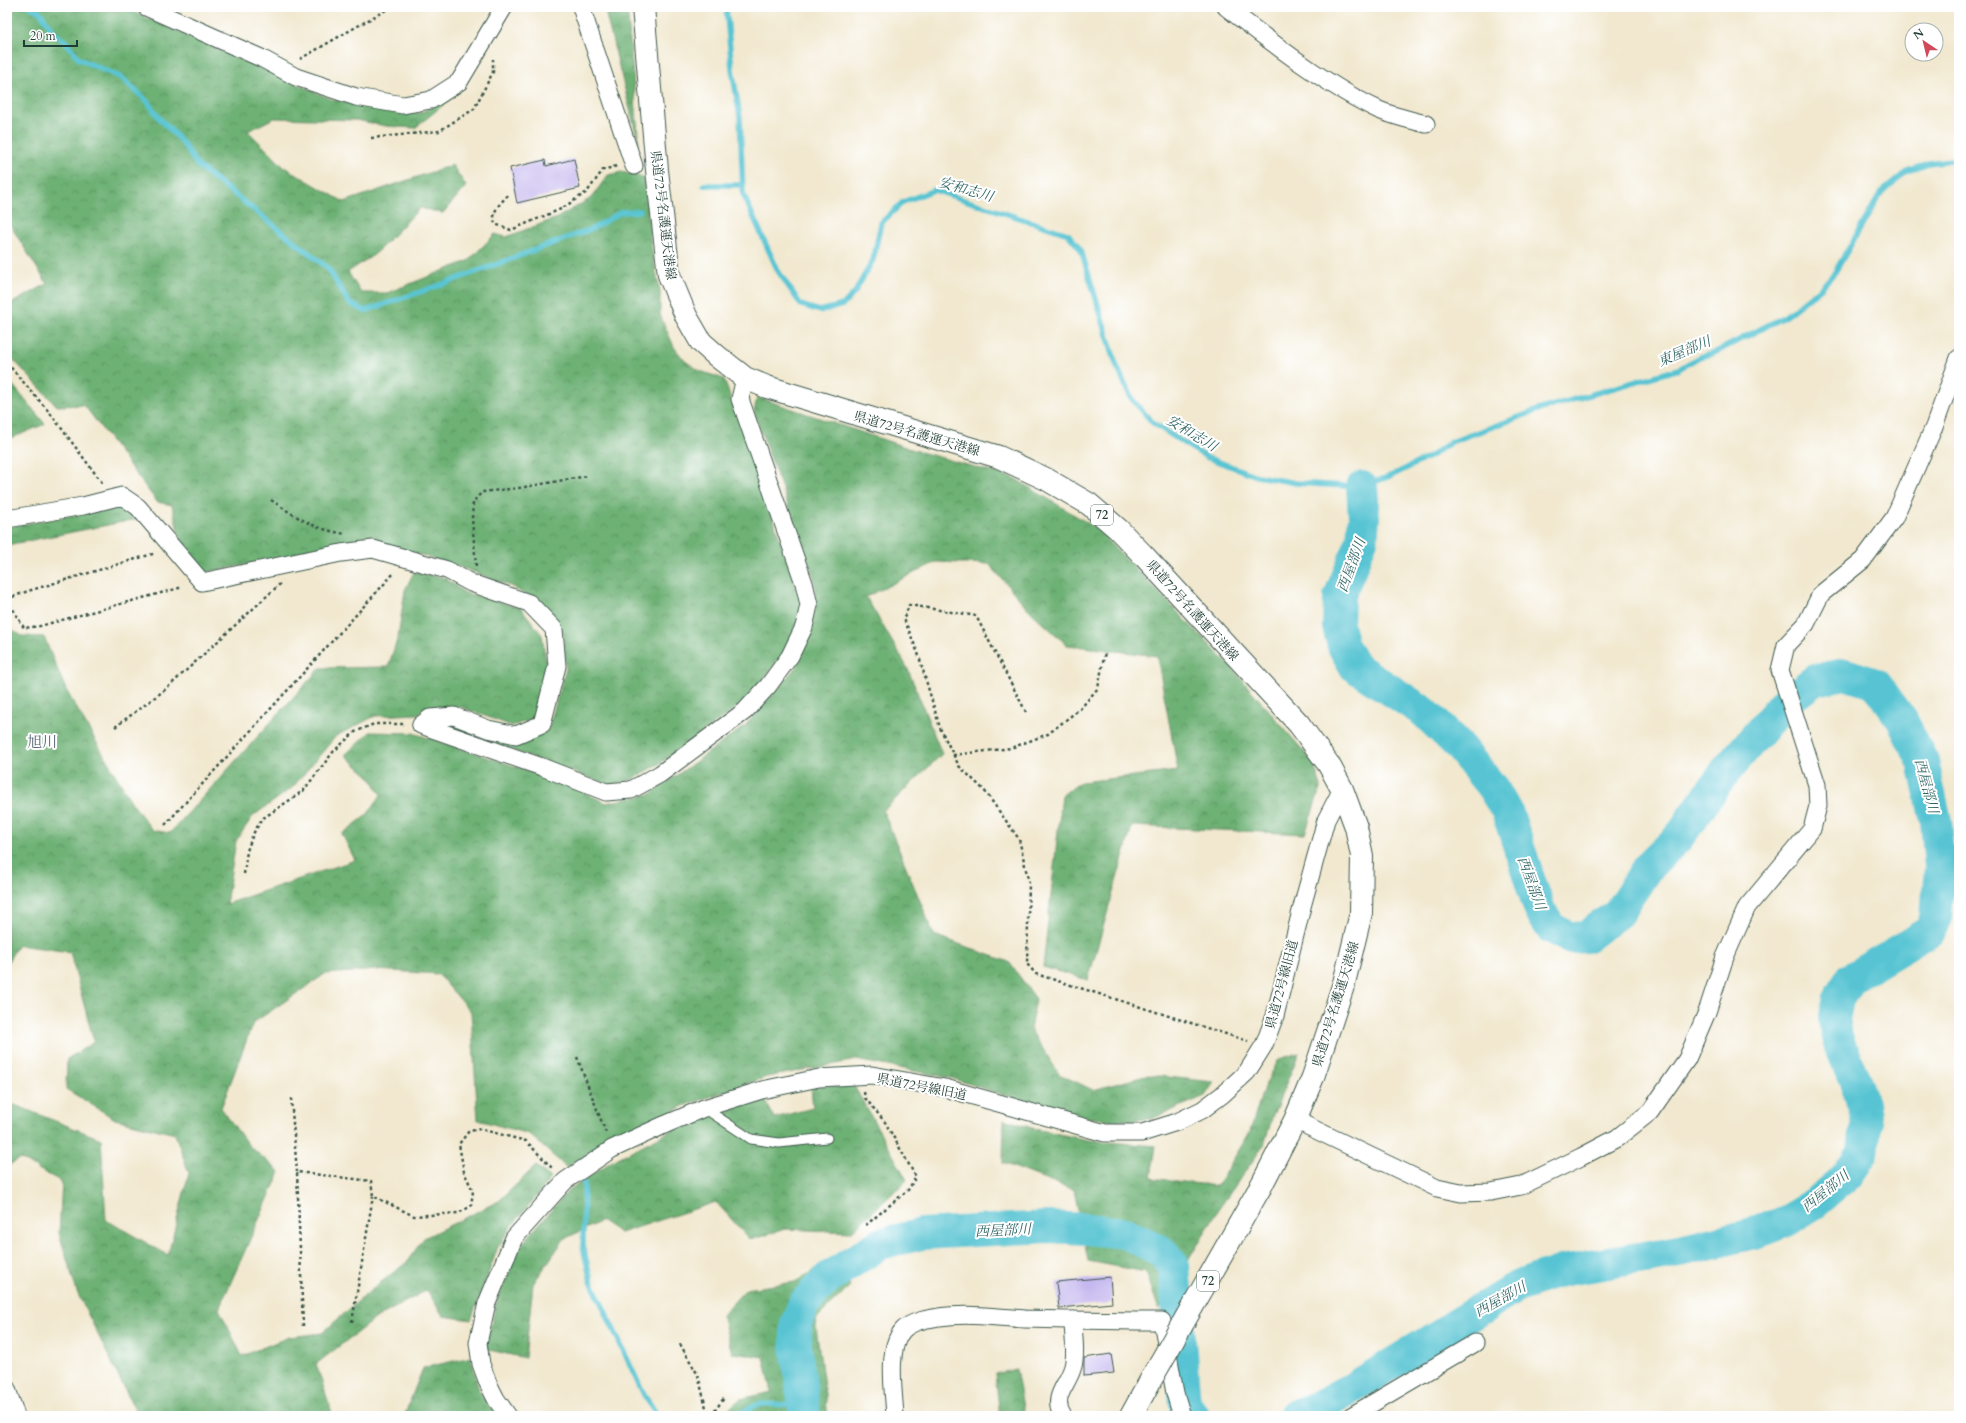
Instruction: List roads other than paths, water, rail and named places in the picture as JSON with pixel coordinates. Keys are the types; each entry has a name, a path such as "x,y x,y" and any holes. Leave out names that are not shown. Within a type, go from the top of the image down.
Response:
{"main road":[{"name":"県道72号名護運天港線","path":"643,7 658,178 669,275 686,316 701,342 745,378 766,387 827,407 998,457 1046,479 1089,504 1118,529 1145,557 1298,724 1329,764 1342,789 1356,827 1362,856 1361,913 1344,983 1313,1077 1295,1120 1261,1186 1130,1416"}],"street":[{"path":"146,7 261,58 296,77 356,97 403,106 431,100 459,82 504,7"},
{"path":"581,7 634,166"},
{"path":"1226,7 1340,89 1379,110 1426,124"},
{"path":"1295,1120 1438,1188 1461,1193 1492,1192 1521,1186 1617,1138 1650,1112 1687,1060 1707,1012 1725,957 1747,907 1812,829 1818,806 1817,785 1780,670 1786,645 1806,624 1821,594 1863,560 1894,518 1934,427 1959,358"},
{"path":"7,520 83,506 122,496 138,507 202,582 341,553 374,549 448,570 478,586 529,603 554,629 557,666 542,724 516,735 488,729 454,716 430,718 421,725 542,767 606,792 631,790 660,774 745,711 768,686 790,656 804,627 809,605 804,583 740,399 745,378"},
{"name":"県道72号線旧道","path":"508,1416 496,1399 481,1364 478,1343 487,1303 514,1238 565,1181 612,1149 704,1108 762,1090 819,1078 872,1076 945,1088 1106,1133 1142,1133 1178,1122 1202,1110 1222,1095 1247,1072 1264,1046 1275,1016 1303,903 1326,820 1342,789"},
{"path":"895,1416 893,1368 895,1342 903,1330 918,1321 941,1316 1162,1321 1175,1393 1182,1416"},
{"path":"1063,1416 1058,1409 1057,1403 1072,1371 1074,1360 1073,1320"},
{"path":"1351,1416 1475,1344"},
{"path":"7,1388 16,1416"}],"lane":[{"path":"704,1108 751,1139 779,1143 827,1138"}],"waterway":[{"path":"31,7 40,12 54,33 66,42 79,59 122,78 147,101 160,119 182,142 197,165 328,268 349,303 365,311 446,283 594,228 621,212 640,211"},
{"name":"安和志川","path":"726,7 732,69 740,117 743,194 778,271 801,305 820,311 843,305 855,292 873,260 881,223 903,202 934,190 1068,234 1081,250 1116,364 1131,398 1153,423 1208,458 1257,476 1296,483 1362,487 1395,474 1431,456 1451,442 1541,409 1679,369 1699,357 1712,354 1784,317 1821,288 1835,272 1881,193 1906,172 1928,163 1959,159"},
{"path":"704,185 743,185"},
{"name":"西屋部川","path":"1294,1416 1321,1405 1356,1386 1518,1286 1561,1271 1680,1251 1758,1232 1784,1222 1815,1203 1848,1175 1863,1152 1866,1124 1862,1098 1837,1038 1834,1018 1838,998 1850,979 1930,931 1936,917 1940,867 1936,821 1923,762 1902,720 1876,684 1845,674 1815,680 1784,703 1725,772 1678,838 1647,868 1618,913 1586,937 1571,938 1551,928 1540,911 1507,811 1492,787 1458,745 1424,712 1355,667 1343,646 1338,626 1339,597 1362,540 1364,517 1362,487"},
{"path":"584,1183 583,1247 591,1281 644,1395 658,1416"},
{"name":"西屋部川","path":"805,1416 796,1345 796,1324 804,1303 828,1278 880,1244 922,1234 1048,1227 1125,1233 1163,1252 1174,1266 1185,1404 1194,1416"},
{"path":"734,1416 759,1404 803,1405"}],"district":[{"name":"旭川","path":"42,742"}],"water label":[{"name":"東屋部川","path":"1684,351"}]}
